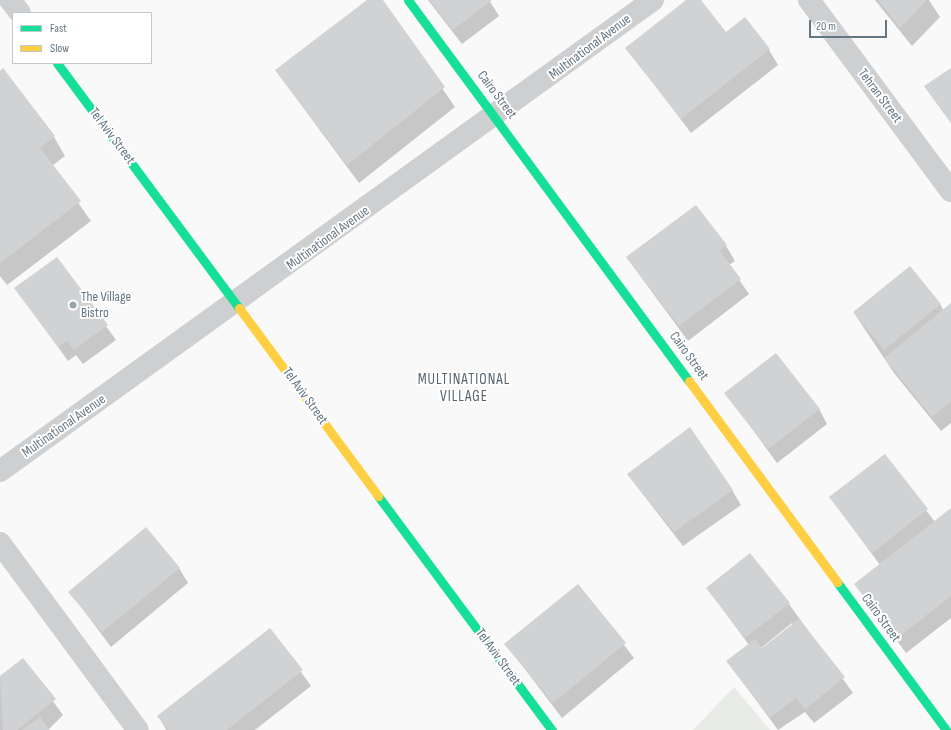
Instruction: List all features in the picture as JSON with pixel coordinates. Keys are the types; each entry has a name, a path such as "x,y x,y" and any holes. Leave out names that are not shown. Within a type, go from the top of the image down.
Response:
{"street":[{"path":"10,0 19,12"},
{"name":"Cairo Street","path":"408,0 496,117 946,730"},
{"name":"Multinational Avenue","path":"0,471 496,117 653,0"},
{"name":"Tehran Street","path":"809,0 951,191"},
{"name":"Tel Aviv Street","path":"58,64 552,730"},
{"path":"0,543 138,730"}],"shaded area":[{"path":"734,687 770,730 693,730"}],"building":[{"path":"367,0 383,0 445,87 347,165 275,70"},
{"path":"429,0 492,0 453,30"},
{"path":"686,0 701,0 726,32 745,17 770,49 681,119 625,48"},
{"path":"878,0 927,0 900,28"},
{"path":"3,68 55,136 40,148 81,201 0,263 0,71"},
{"path":"951,68 951,123 924,86"},
{"path":"696,205 727,245 720,251 741,279 679,326 626,257"},
{"path":"57,257 108,325 74,350 67,341 58,347 14,288"},
{"path":"910,266 941,304 884,350 853,312"},
{"path":"951,303 951,401 932,417 884,358"},
{"path":"776,353 820,409 768,449 724,393"},
{"path":"690,427 733,490 674,532 627,474"},
{"path":"885,454 928,509 872,553 829,497"},
{"path":"951,508 951,596 896,639 854,584"},
{"path":"146,527 180,568 102,632 68,592"},
{"path":"750,553 790,603 745,638 706,588"},
{"path":"578,584 626,643 553,703 504,644"},
{"path":"799,619 845,677 805,709 796,698 770,718 726,661 755,639 762,648"},
{"path":"270,628 303,670 227,730 168,730 157,716"},
{"path":"23,658 56,699 17,730 3,730 0,676"},
{"path":"40,717 50,730 22,730"}],"traffic: fast":[{"path":"408,0 689,381"},
{"path":"58,64 239,308"},
{"path":"378,496 552,730"},
{"path":"837,582 946,730"}],"traffic: slow":[{"path":"239,308 378,496"},
{"path":"689,381 837,582"}],"place":[{"name":"The Village Bistro","path":"73,305"}],"district":[{"name":"MULTINATIONAL VILLAGE","path":"464,388"}]}
